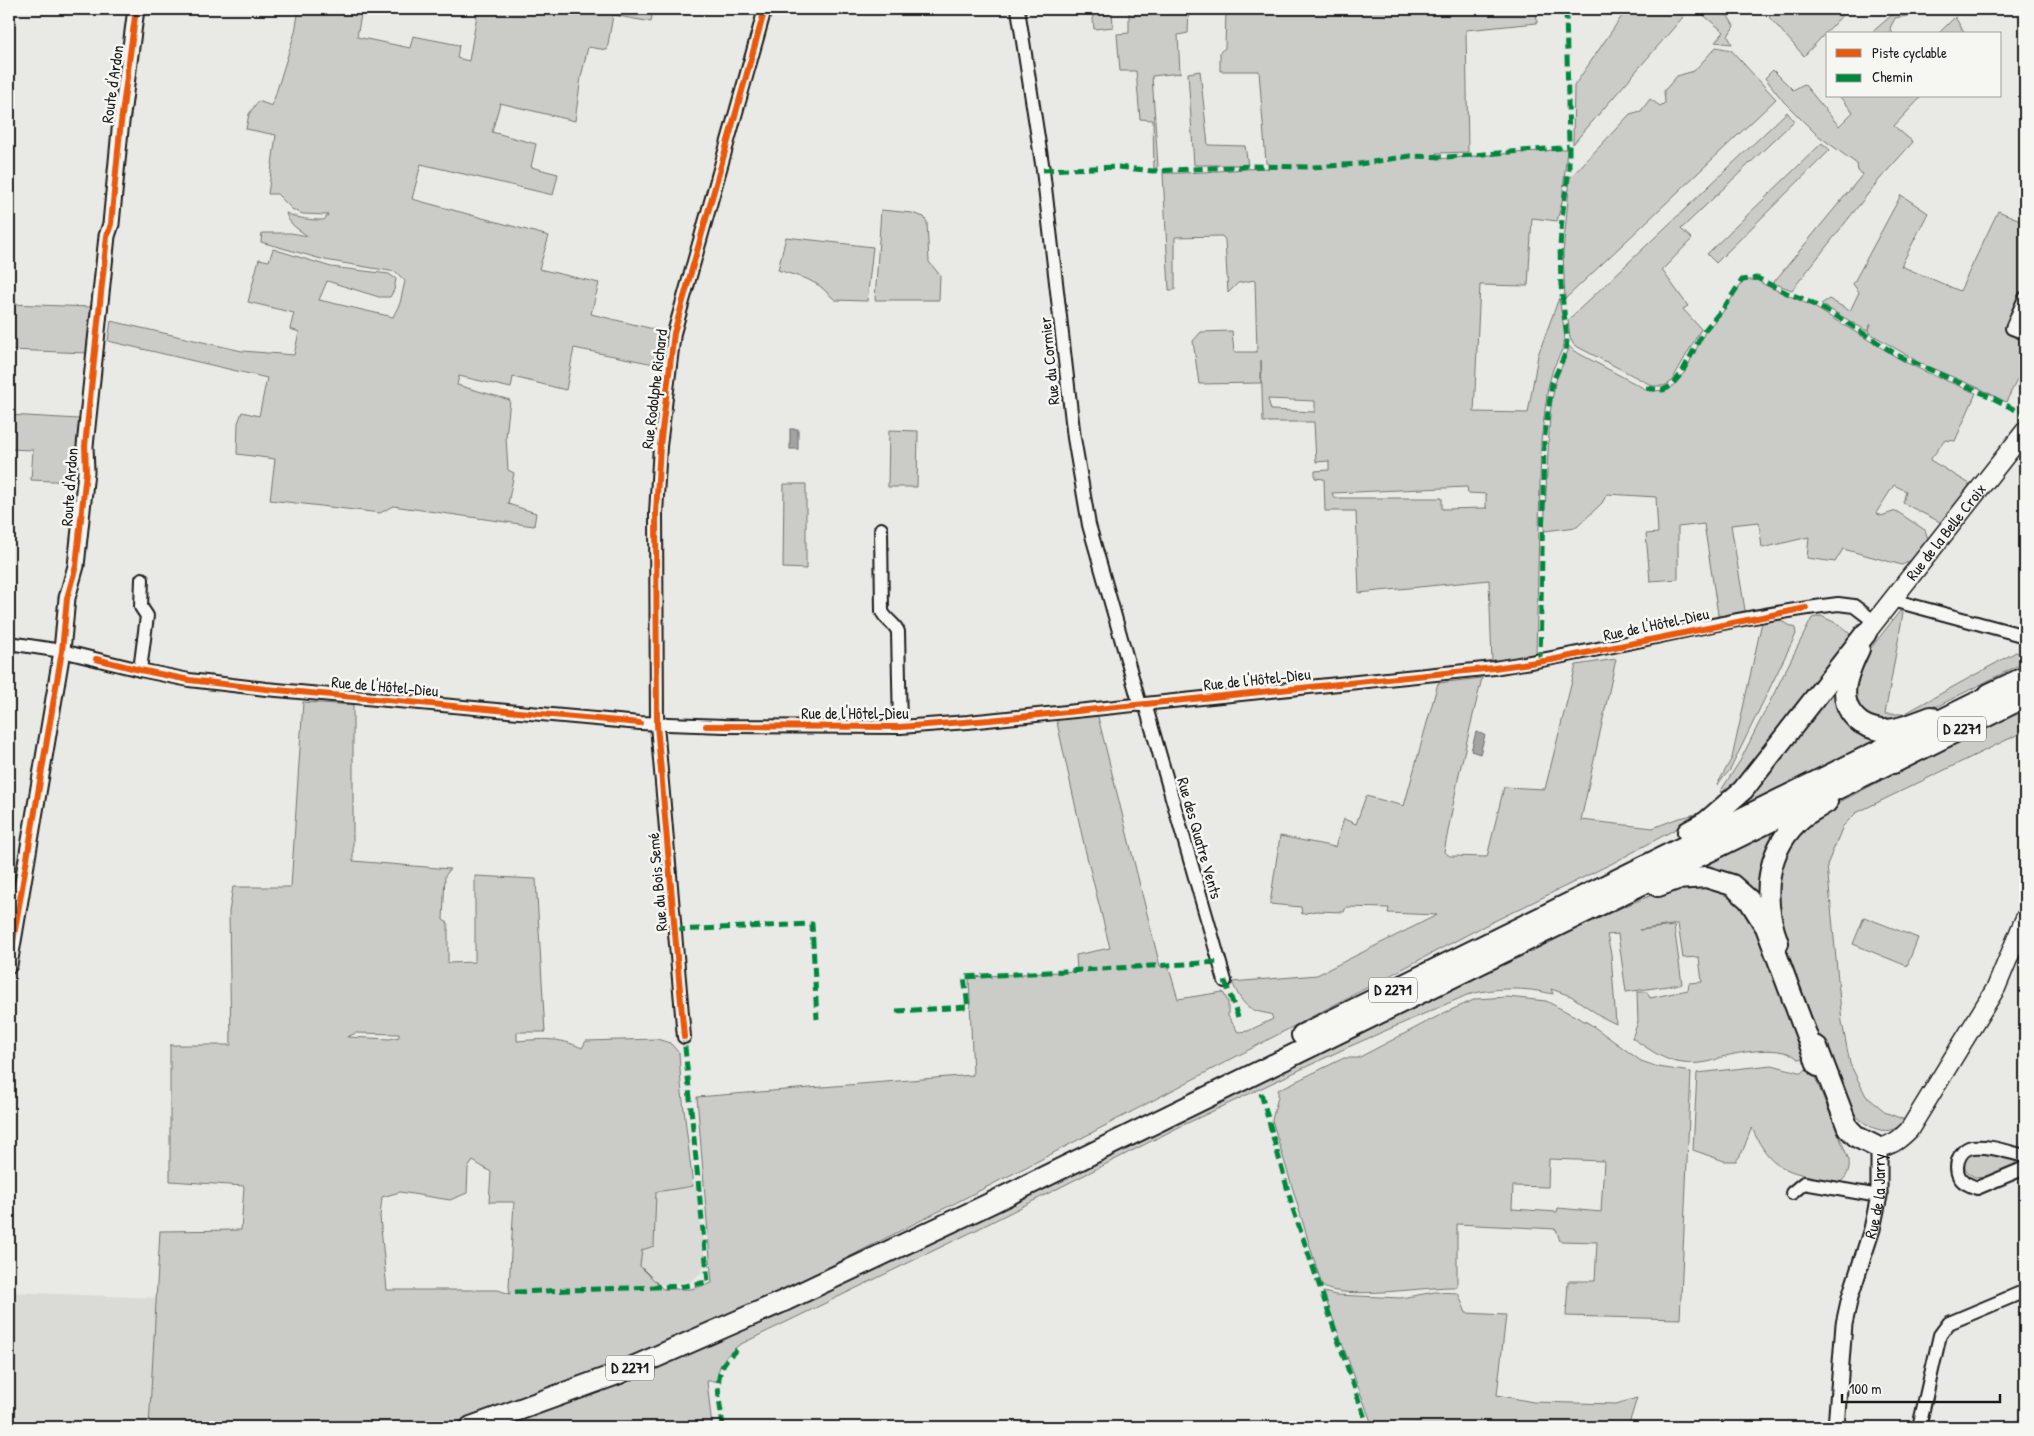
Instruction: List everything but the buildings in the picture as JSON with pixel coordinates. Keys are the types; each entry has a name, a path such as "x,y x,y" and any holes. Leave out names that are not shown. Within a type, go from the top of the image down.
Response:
{"main road":[{"name":"Rue de la Belle Croix","path":"1870,628 2025,431"},
{"path":"1870,628 1848,672 1844,690 1846,702 1853,716 1863,724 1885,731 1909,725 2004,689"},
{"path":"1561,906 1706,822 1743,790 1870,628"},
{"name":"D 2271","path":"786,1300 1131,1120 2025,677"},
{"name":"D 2271","path":"471,1427 617,1374 786,1300 991,1203 2025,697"},
{"path":"1879,1148 1857,1137 1848,1128 1772,928 1767,885 1776,850 1787,833 1804,816 1908,754"},
{"path":"1586,911 1677,879 1706,877 1732,885 1750,900 1766,926 1843,1132 1854,1143 1866,1148 1879,1148"},
{"name":"Rue de la Jarry","path":"1879,1148 1900,1140 1909,1130 1996,988 2025,918"}],"street":[{"name":"Route d'Ardon","path":"9,965 62,651 67,598 76,566 86,472 86,437 107,236 111,224 120,130 136,9"},
{"name":"Rue Rodolphe Richard","path":"657,724 656,513 660,446 674,333 765,9"},
{"name":"Rue du Cormier","path":"1018,9 1043,170 1074,438 1087,515 1142,704"},
{"path":"2025,298 2012,328 2025,333"},
{"path":"881,529 882,611 884,616 897,628 898,632 900,728"},
{"path":"140,670 147,616 141,607 142,579"},
{"path":"1892,600 2025,636"},
{"name":"Rue de l'Hôtel-Dieu","path":"9,643 62,651 189,680 266,689 657,724 900,728 1503,667 1552,660 1723,624 1830,605 1846,604 1854,606 1870,628"},
{"name":"Rue des Quatre Vents","path":"1142,704 1225,981"},
{"name":"Rue du Bois Semé","path":"657,724 684,1037"},
{"path":"2025,1156 1984,1146 1969,1148 1959,1156 1956,1171 1962,1181 1977,1188 2025,1168"},
{"name":"Rue de la Jarry","path":"1836,1427 1844,1324 1850,1297 1872,1229 1879,1196 1879,1148"},
{"path":"1792,1192 1804,1183 1879,1196"},
{"path":"1919,1427 1940,1335 1949,1323 2025,1291"}],"shaded area":[{"path":"299,9 362,9 357,37 410,48 413,36 459,45 457,58 469,61 478,9 653,9 651,22 613,15 607,50 588,47 581,77 575,121 500,103 492,132 536,144 531,167 558,174 553,195 421,164 412,199 549,236 539,269 599,283 591,314 670,333 664,366 574,348 566,390 513,377 511,388 459,376 457,385 510,400 506,437 508,470 514,473 508,504 536,513 534,526 393,506 380,513 270,500 275,459 237,454 238,423 242,412 259,416 267,378 108,341 111,321 242,351 294,355 299,332 290,329 294,313 248,302 259,259 269,261 273,249 331,267 389,274 396,279 394,290 390,297 379,297 327,281 319,300 393,317 400,303 405,281 396,272 325,260 261,242 262,233 291,233 308,236 292,224 286,213 314,220 324,220 328,215 303,214 293,210 277,194 268,194 276,135 246,129 249,114 258,101 272,106 295,32"},
{"path":"1092,9 1112,9 1113,27 1094,29"},
{"path":"1129,9 1189,9 1188,33 1178,35 1180,73 1152,76 1158,166 1154,170 1153,120 1140,119 1136,71 1120,71 1117,34 1129,33"},
{"path":"1226,9 1536,9 1537,23 1466,30 1468,152 1436,153 1437,159 1567,149 1562,202 1557,221 1532,218 1528,286 1480,285 1474,412 1528,413 1538,355 1559,298 1565,334 1562,350 1553,369 1548,387 1541,441 1536,655 1492,662 1489,580 1359,593 1356,511 1325,511 1324,479 1315,478 1315,471 1329,470 1329,461 1316,462 1314,422 1263,422 1261,360 1261,383 1199,384 1193,341 1201,332 1232,331 1234,352 1257,352 1255,280 1238,283 1228,293 1225,240 1222,236 1175,237 1175,290 1169,290 1163,173 1276,168 1266,163 1259,71 1220,71 1220,52 1225,48","holes":["1268,399 1315,401 1315,412 1271,410","1467,487 1468,493 1486,494 1487,508 1442,509 1442,498 1334,498 1332,493"]},
{"path":"1614,9 1690,9 1573,144 1574,86 1622,16"},
{"path":"1696,9 1728,9 1728,16 1734,26 1728,36 1732,44 1715,42 1724,32"},
{"path":"1777,9 1848,9 1804,56 1769,17"},
{"path":"1899,9 1914,9 1907,16 1895,18 1890,28 1892,32 1872,32"},
{"path":"1955,17 1964,32 1940,32"},
{"path":"1716,47 1731,50 1776,99 1565,299 1563,253 1570,178 1630,114 1641,111 1650,99 1660,106 1665,103 1664,91 1677,76 1694,71"},
{"path":"1773,70 1793,90 1804,84 1839,126 1853,112 1841,98 1920,98 1894,126 1913,142 1879,180 1792,290 1773,283 1863,174 1858,171 1857,164 1816,134 1784,102 1765,78"},
{"path":"1200,71 1208,145 1245,146 1248,165 1194,165 1188,73"},
{"path":"1787,112 1794,121 1681,229 1692,239 1662,270 1688,306 1683,309 1701,329 1671,382 1664,386 1653,386 1574,345 1570,338 1568,320"},
{"path":"1822,143 1830,150 1716,263 1707,254"},
{"path":"1901,195 1928,213 1901,266 1960,291 1998,211 2025,222 2025,364 2006,402 1981,389 1920,363 1868,332 1871,324 1867,331 1821,304 1829,299 1850,311 1859,292 1853,284"},
{"path":"881,210 912,213 924,217 927,222 929,262 940,275 939,300 875,300"},
{"path":"786,237 873,247 867,301 835,300 820,286 807,279 778,270"},
{"path":"1748,280 1757,280 1814,307 1903,361 1976,393 1955,441 1945,440 1930,460 1970,484 1942,523 1903,503 1906,491 1894,485 1876,513 1881,516 1896,511 1925,530 1928,539 1911,560 1902,565 1843,549 1835,562 1807,558 1809,537 1762,548 1759,522 1731,525 1746,616 1719,621 1704,524 1678,527 1678,579 1650,581 1646,534 1658,533 1656,497 1607,494 1602,503 1577,527 1544,531 1550,413 1555,383 1568,351 1568,345 1574,351 1649,391 1669,390 1684,373 1706,330 1720,316 1742,283"},
{"path":"9,304 92,307 88,353 9,350"},
{"path":"9,415 79,419 74,482 31,480 33,450 9,449"},
{"path":"790,429 798,429 798,449 790,449"},
{"path":"889,430 918,431 917,487 888,487"},
{"path":"784,484 806,484 806,569 783,568"},
{"path":"1900,611 1903,613 1885,714 1904,714 2016,652 2025,655 2025,662 1920,715 1880,721 1863,711 1856,701 1853,678 1860,662"},
{"path":"1821,616 1840,625 1850,634 1850,644 1729,792 1720,792 1740,761 1812,618"},
{"path":"1777,619 1795,628 1796,634 1730,770 1717,785 1732,758 1762,622"},
{"path":"1616,659 1581,820 1653,828 1676,819 1700,813 1696,818 1613,863 1480,928 1038,1161 825,1269 706,1327 545,1393 444,1427 149,1427 160,1231 241,1230 244,1186 170,1181 170,1045 231,1045 229,912 233,887 291,887 303,702 353,705 353,861 450,869 445,876 443,920 448,923 448,963 475,962 475,876 536,879 545,1032 517,1032 517,1041 558,1040 582,1048 586,1041 657,1039 670,1043 679,1053 693,1186 656,1192 654,1246 642,1250 640,1266 663,1289 691,1289 712,1283 697,1097 973,1075 969,977 1077,971 1076,955 1110,948 1085,849 1056,718 1097,713 1160,966 1168,965 1178,999 1223,992 1228,1002 1228,1016 1238,1032 1248,1031 1273,1019 1271,1014 1256,1011 1246,1005 1232,982 1317,975 1437,915 1388,913 1389,908 1346,907 1344,912 1315,911 1302,914 1301,907 1270,904 1280,836 1335,847 1344,819 1356,824 1366,796 1404,806 1438,683 1482,678 1459,774 1444,852 1450,856 1487,857 1504,787 1545,789 1576,665","holes":["356,1033 399,1034 399,1037 390,1039 347,1037","473,1161 491,1172 489,1202 514,1202 510,1294 498,1290 387,1290 380,1217 382,1197 400,1192 450,1200 467,1193 468,1168"]},
{"path":"1844,668 1840,689 1883,737 1752,805 1710,824"},
{"path":"2025,707 2025,731 1856,813 1843,826 1827,865 1842,1022 1850,1064 1866,1096 1887,1113 1905,1120 1898,1127 1890,1130 1873,1128 1850,1110 1840,1093 1774,915 1780,856 1814,815"},
{"path":"1476,732 1485,735 1480,754 1471,751"},
{"path":"1794,817 1762,888 1752,895 1687,873"},
{"path":"1688,885 1727,890 1756,923 1806,1058 1798,1059 1791,1054 1761,1050 1730,1055 1703,1063 1688,1063 1676,1062 1653,1052 1632,1038 1638,1022 1637,992 1647,992 1650,998 1688,990 1689,983 1702,982 1699,957 1683,958 1678,924 1639,930 1674,926 1682,984 1626,992 1618,934 1607,935 1611,954 1616,1024 1571,996 1551,989 1553,994 1521,989 1499,989 1467,995 1346,1048 1177,1128 976,1230 739,1345 721,1364 717,1381 707,1381 712,1427 496,1427 521,1420 743,1330 1489,968 1623,907 1669,888"},
{"path":"1864,917 1918,938 1907,966 1853,944"},
{"path":"1507,997 1546,1001 1590,1024 1641,1061 1658,1067 1691,1072 1680,1319 1566,1316 1568,1281 1595,1281 1597,1242 1560,1241 1556,1229 1457,1224 1457,1287 1366,1293 1333,1290 1322,1286 1272,1120 1278,1090 1344,1058 1358,1058 1444,1013 1476,999","holes":["1549,1159 1604,1161 1601,1212 1558,1208 1557,1212 1512,1209 1513,1186 1548,1187"]},
{"path":"1772,1065 1802,1073 1806,1069 1812,1070 1849,1160 1847,1174 1838,1183 1786,1169 1768,1155 1752,1128 1736,1161 1724,1161 1693,1150 1697,1073"},
{"path":"1976,1148 2016,1160 2014,1165 1982,1178 1975,1177 1966,1170 1964,1159"},
{"path":"697,1185 705,1263 701,1273 691,1281 659,1285 640,1267 641,1250 653,1246 656,1192"},
{"path":"9,1292 157,1298 149,1427 9,1427"},
{"path":"1323,1292 1336,1295 1401,1298 1435,1292 1458,1293 1466,1313 1506,1315 1497,1395 1533,1402 1616,1404 1637,1398 1628,1427 1373,1427"}],"marked path":[{"path":"1540,661 1544,441 1552,383 1566,352 1567,339 1561,285 1560,247 1569,168 1566,9"},
{"path":"1043,170 1118,167 1153,171 1251,166 1313,167 1359,164 1410,156 1447,157 1569,146"},
{"path":"1646,388 1663,390 1671,386 1681,374 1704,331 1725,306 1742,280 1757,278 1833,314 1899,356 1989,396 2025,415"},
{"path":"675,930 812,924 817,1019"},
{"path":"896,1011 968,1007 964,977 1219,962"},
{"path":"1225,981 1238,1017"},
{"path":"515,1292 684,1286 708,1282 684,1037"},
{"path":"1261,1093 1293,1209 1368,1427"},
{"path":"723,1427 718,1385 719,1376 728,1358 737,1350"}],"cycle path":[{"path":"9,965 62,651 67,598 76,566 86,472 85,446 107,236 111,224 120,130 136,9"},
{"path":"684,1037 657,725 656,513 660,446 674,333 765,9"},
{"path":"706,726 900,727 990,720 1494,668 1551,660 1806,608"},
{"path":"96,659 189,680 266,689 640,723"}]}
